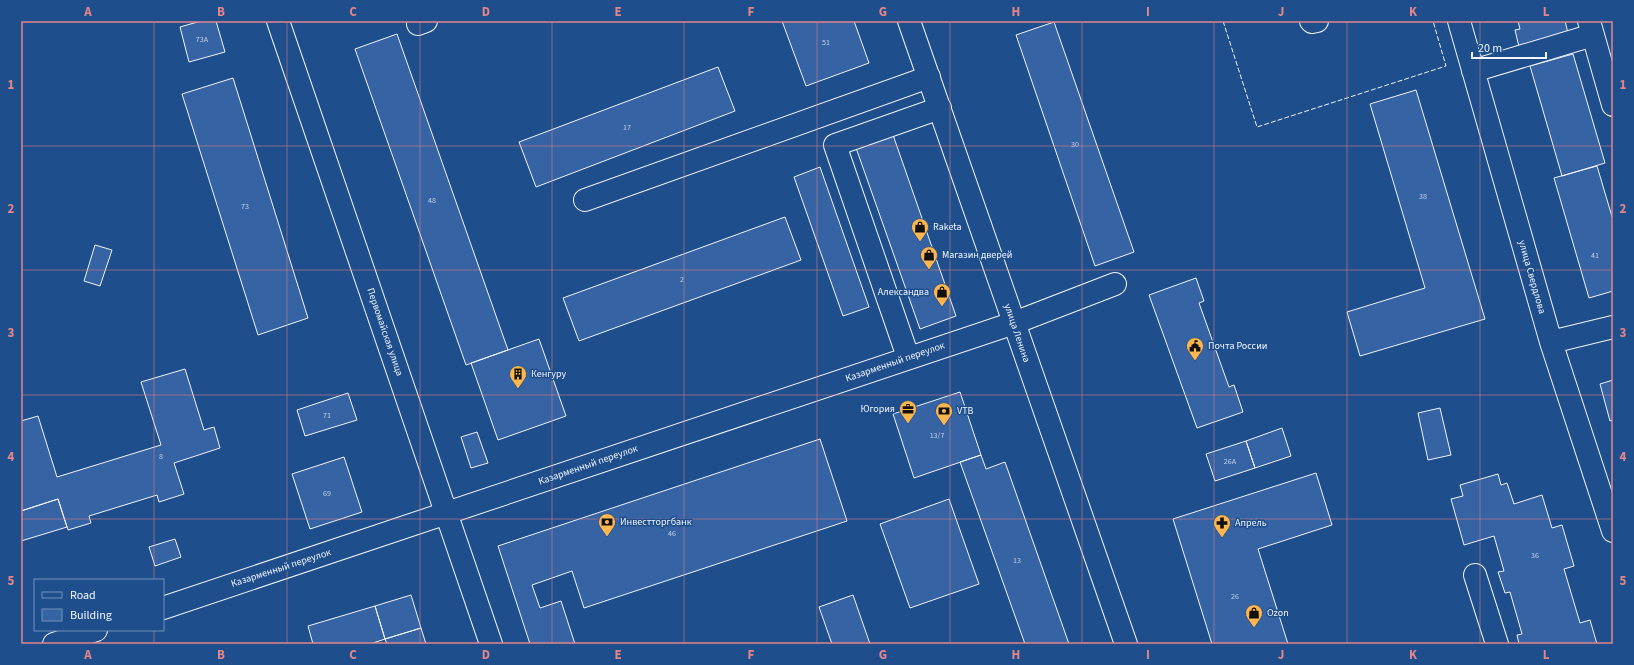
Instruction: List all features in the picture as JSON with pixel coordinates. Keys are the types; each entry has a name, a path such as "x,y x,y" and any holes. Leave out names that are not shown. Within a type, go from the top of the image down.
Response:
{"street":[{"name":"Первомайская улица","path":"278,21 491,644"},
{"name":"улица Ленина","path":"910,21 1126,644"},
{"path":"1311,21 1317,21"},
{"name":"улица Свердлова","path":"1459,21 1551,342 1613,530"},
{"path":"1473,71 1591,28 1612,96"},
{"path":"585,200 929,76"},
{"path":"908,357 835,145 940,108"},
{"name":"Казарменный переулок","path":"164,608 908,357 1014,323 1115,284"},
{"path":"1551,342 1613,327"},
{"path":"1475,575 1497,644"},
{"path":"54,644 93,631"}],"building":[{"path":"201,21 216,21 225,52 189,62 180,27"},
{"path":"782,21 854,21 869,63 806,86"},
{"path":"1518,21 1565,21 1568,33 1519,47 1515,30 1520,29"},
{"path":"1054,22 1134,252 1095,266 1016,35"},
{"path":"397,34 508,350 466,365 355,49"},
{"path":"1573,54 1605,163 1562,176 1530,66"},
{"path":"718,67 735,111 536,187 519,142"},
{"path":"233,78 308,318 258,335 182,94"},
{"path":"1416,90 1485,319 1360,356 1347,312 1425,288 1370,104"},
{"path":"892,132 956,316 920,329 855,145"},
{"path":"1597,166 1613,220 1613,291 1589,298 1554,178"},
{"path":"820,167 869,307 843,316 794,177"},
{"path":"785,217 801,260 579,341 563,298"},
{"path":"95,245 112,250 100,286 84,281"},
{"path":"1196,278 1204,301 1199,303 1229,387 1234,385 1243,412 1197,428 1149,295"},
{"name":"Кенгуру","path":"539,339 566,416 498,440 471,363"},
{"path":"185,369 204,430 214,427 220,448 174,463 184,494 159,502 157,495 89,516 91,523 68,530 58,499 21,511 21,421 38,416 57,477 161,445 141,382"},
{"path":"1613,380 1613,420 1610,421 1600,384"},
{"path":"960,392 981,455 914,478 893,414"},
{"path":"348,393 357,420 305,436 297,410"},
{"path":"1440,408 1451,455 1428,460 1418,413"},
{"path":"1282,428 1291,456 1255,468 1246,441"},
{"path":"477,432 488,463 471,468 461,437"},
{"path":"820,439 847,521 584,608 572,571 532,585 540,608 561,601 575,644 530,644 498,546"},
{"path":"1246,441 1255,468 1215,481 1206,454"},
{"path":"981,455 986,469 1005,462 1069,644 1025,644 960,462"},
{"path":"344,457 362,512 310,529 292,474"},
{"path":"1316,473 1332,525 1258,549 1288,644 1212,644 1173,519"},
{"path":"1498,474 1501,485 1507,483 1514,504 1542,495 1552,528 1562,525 1574,566 1564,569 1580,623 1590,620 1597,644 1519,644 1517,635 1522,634 1510,592 1505,593 1498,572 1504,571 1494,536 1464,545 1451,499 1463,496 1460,485"},
{"path":"58,499 67,527 21,541 21,511"},
{"path":"949,499 979,584 910,608 880,524"},
{"path":"175,539 181,557 155,566 149,547"},
{"path":"411,595 421,628 385,639 375,606"},
{"path":"853,595 870,644 832,644 819,607"},
{"path":"375,606 385,639 370,644 313,644 308,626"},
{"path":"421,628 426,644 387,644 385,639"}],"fence":[{"path":"1223,21 1257,127 1446,66 1433,21"}],"place":[{"name":"Raketa","path":"920,242"},
{"name":"Магазин дверей","path":"929,270"},
{"name":"Александва","path":"942,307"},
{"name":"Почта России","path":"1195,361"},
{"name":"Кенгуру","path":"518,389"},
{"name":"Югория","path":"908,424"},
{"name":"VTB","path":"944,426"},
{"name":"Инвестторгбанк","path":"607,537"},
{"name":"Апрель","path":"1222,538"},
{"name":"Ozon","path":"1254,628"}]}
